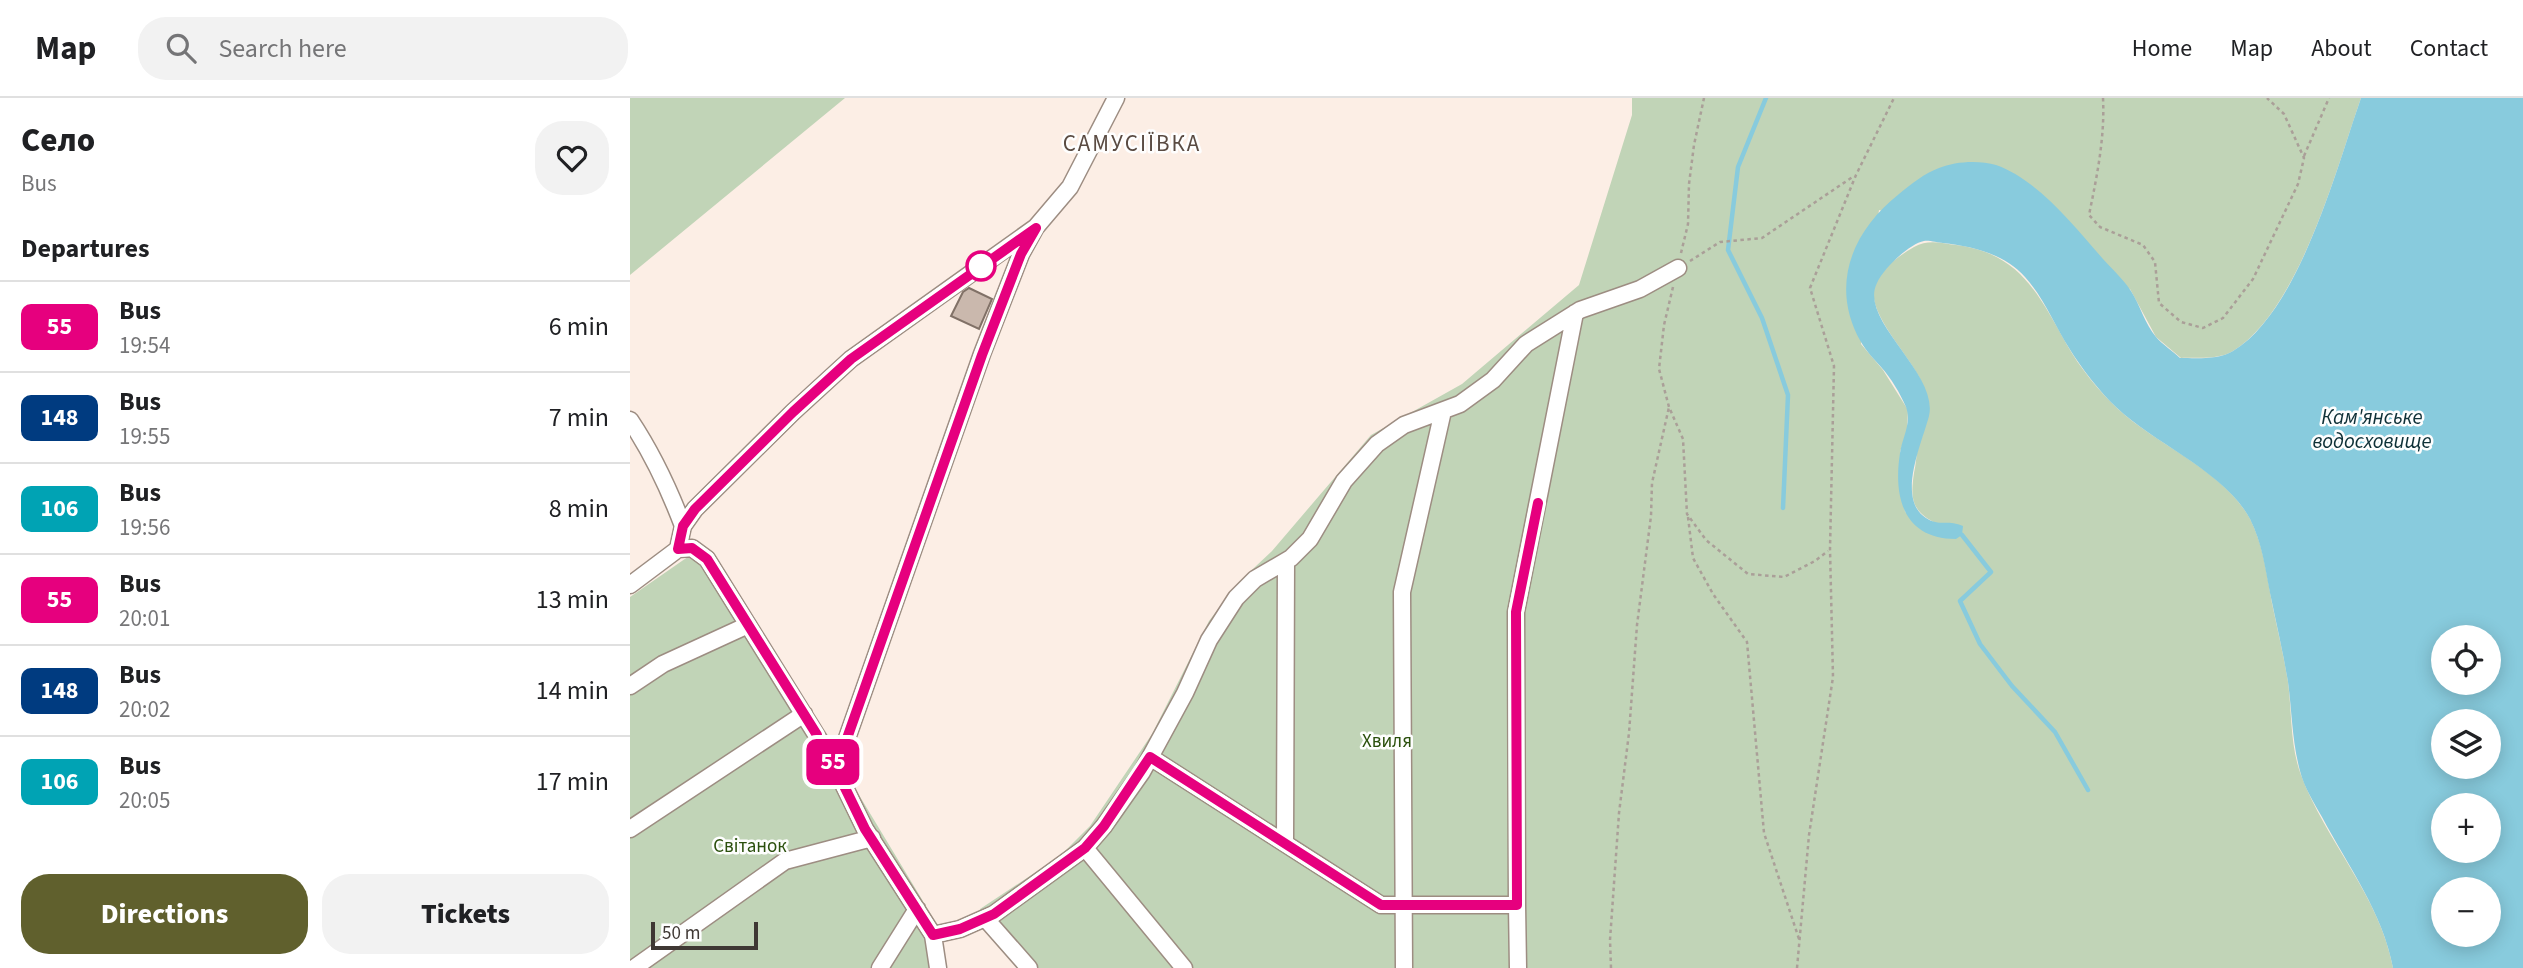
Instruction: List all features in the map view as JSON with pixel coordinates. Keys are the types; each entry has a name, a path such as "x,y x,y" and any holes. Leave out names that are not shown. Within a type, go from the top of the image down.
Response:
{"street":[{"path":"830,757 845,744 982,355 1021,254 1036,228 1070,187 1116,98"},
{"path":"683,526 702,501 851,359 1036,228"},
{"path":"933,935 960,929 985,918 1037,885 1085,848 1104,826 1150,757 1185,693 1209,640 1236,598 1255,579 1286,561 1310,539 1344,481 1377,444 1404,425 1460,404 1493,380 1526,344 1575,313 1640,289 1678,268"},
{"path":"1518,968 1516,612 1575,313"},
{"path":"1404,968 1402,592 1443,411"},
{"path":"630,420 672,495 683,526 685,548"},
{"path":"630,585 685,548"},
{"path":"685,548 707,559 804,714 830,757 872,838 933,935 939,968"},
{"path":"1285,843 1286,561"},
{"path":"630,686 663,664 748,625"},
{"path":"630,829 804,714"},
{"path":"1150,757 1381,905 1517,905"},
{"path":"634,968 785,861 872,838"},
{"path":"1085,848 1184,968"},
{"path":"880,968 917,909"},
{"path":"985,918 1029,968"}],"path":[{"path":"1704,98 1689,184 1688,224 1664,325 1658,369 1669,407 1683,439 1687,514 1693,558 1713,594 1747,642 1764,833 1800,943"},
{"path":"1797,968 1809,835 1833,677 1830,549 1834,366 1810,288 1856,175 1894,98"},
{"path":"2103,98 2099,167 2089,215 2100,227 2143,245 2155,262 2159,303 2181,322 2203,328 2223,318 2253,279 2298,184 2304,158 2329,98"},
{"path":"2267,98 2284,114 2304,158"},
{"path":"1678,268 1720,242 1762,239 1856,175"},
{"path":"1611,968 1619,813 1629,733 1637,625 1651,516 1652,483 1669,407"},
{"path":"1687,514 1706,540 1748,574 1784,577 1815,561 1830,549"}],"green space":[{"path":"630,98 845,98 630,275"},
{"name":"Хвиля","path":"1632,98 2361,98 2327,199 2296,272 2277,304 2256,331 2227,354 2181,358 2156,337 2130,289 1879,210 1861,344 1883,370 1908,410 1907,430 1900,452 1905,512 1937,524 1922,514 1913,498 1917,454 1924,428 1925,395 1918,375 1877,310 1874,286 1880,274 1897,259 1914,247 1929,242 1978,250 2012,267 2036,293 2078,362 2111,402 2134,422 2223,485 2237,500 2254,528 2264,561 2286,673 2297,764 2324,823 2377,917 2393,968 1026,968 980,909 1060,856 1090,826 1152,734 1209,621 1238,583 1272,551 1371,435 1462,384 1579,285 1632,115"},
{"name":"Світанок","path":"692,554 748,625 827,742 935,921 935,968 630,968 630,597"}],"water":[{"name":"Кам'янське водосховище","path":"2361,98 2523,98 2523,968 2393,968 2373,909 2302,777 2295,749 2282,648 2263,555 2250,519 2239,502 2224,487 2117,408 2091,380 2032,285 2017,269 1987,252 1926,241 1911,247 1897,258 1877,283 1874,298 1879,313 1922,382 1929,399 1929,416 1914,470 1913,498 1917,509 1926,518 1963,526 1962,535 1956,539 1924,532 1906,513 1898,485 1898,470 1908,413 1892,381 1861,342 1847,300 1850,261 1858,242 1883,209 1913,183 1934,170 1960,163 1983,162 1996,165 2026,181 2054,205 2125,282 2152,332 2180,358 2221,356 2233,351 2256,332 2277,305 2296,272 2327,199"}],"building":[{"path":"969,288 992,299 979,329 951,316 963,292"}],"waterway":[{"path":"1766,98 1738,167 1728,250 1762,318 1788,395 1783,508"},
{"path":"1962,535 1991,572 1960,601 1980,644 2012,686 2055,732 2088,790"}],"bus line":[{"name":"55","path":"817,735 707,559 692,548 678,549 683,526 695,509 851,359 1036,228 1021,254 982,355 845,744 830,757 865,829 933,935 960,929 994,914 1085,848 1104,826 1150,757 1381,905 1517,905 1516,612 1538,503"}],"district":[{"name":"САМУСІЇВКА","path":"1132,143"}]}
